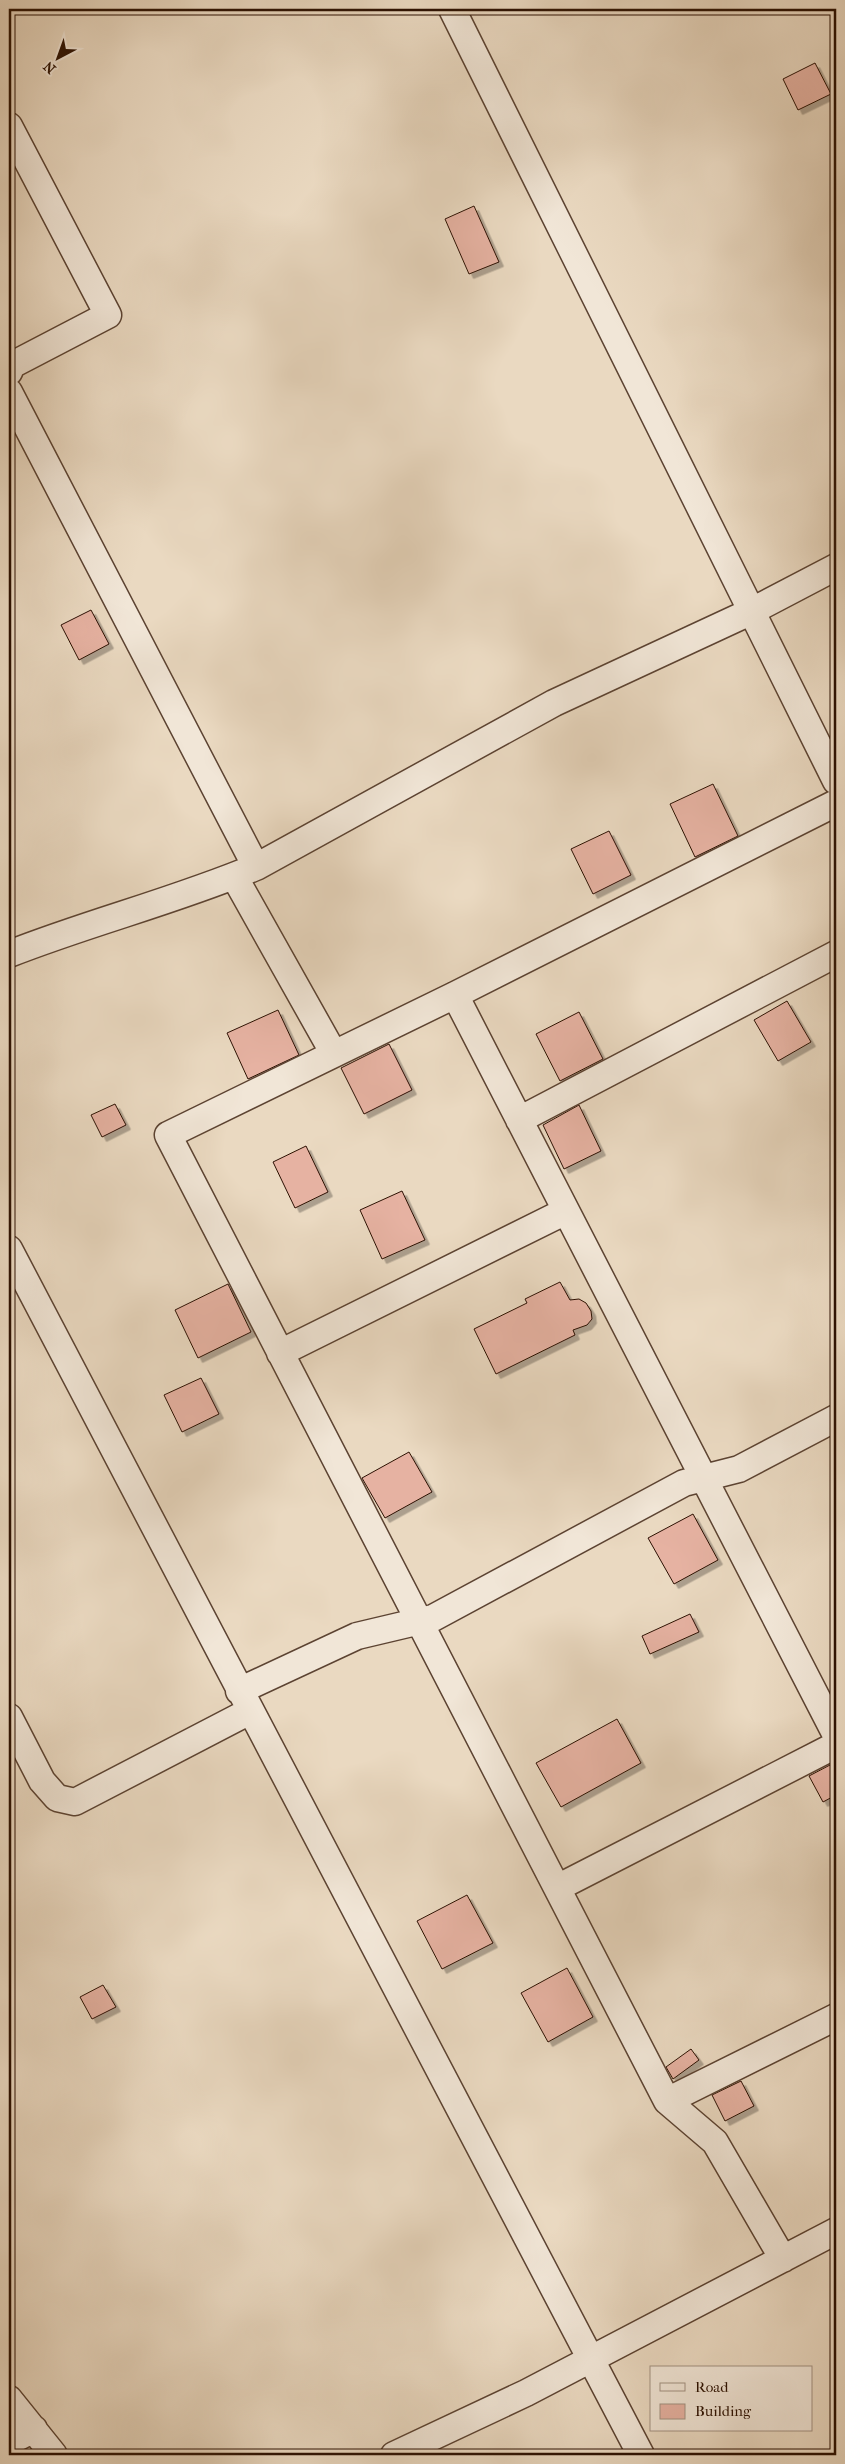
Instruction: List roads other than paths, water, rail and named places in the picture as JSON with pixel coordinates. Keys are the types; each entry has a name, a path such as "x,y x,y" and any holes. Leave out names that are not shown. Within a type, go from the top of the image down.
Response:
{"street":[{"path":"452,9 750,612 836,781"},
{"path":"9,126 108,315 12,365 9,372"},
{"path":"9,392 334,1054"},
{"path":"9,954 52,937 245,872 554,703 750,612 836,567"},
{"path":"783,2259 715,2142 667,2101 168,1135 455,995 836,803"},
{"path":"519,1120 836,954"},
{"path":"455,995 836,1735"},
{"path":"280,1353 566,1211"},
{"path":"9,1250 641,2455"},
{"path":"9,1717 42,1781 57,1798 75,1802 358,1636 433,1618 684,1483 739,1468 836,1418"},
{"path":"557,1888 836,1745"},
{"path":"667,2101 836,2017"},
{"path":"394,2455 509,2401 836,2232"},
{"path":"9,2399 54,2455"},
{"path":"9,2442 34,2430"}]}
